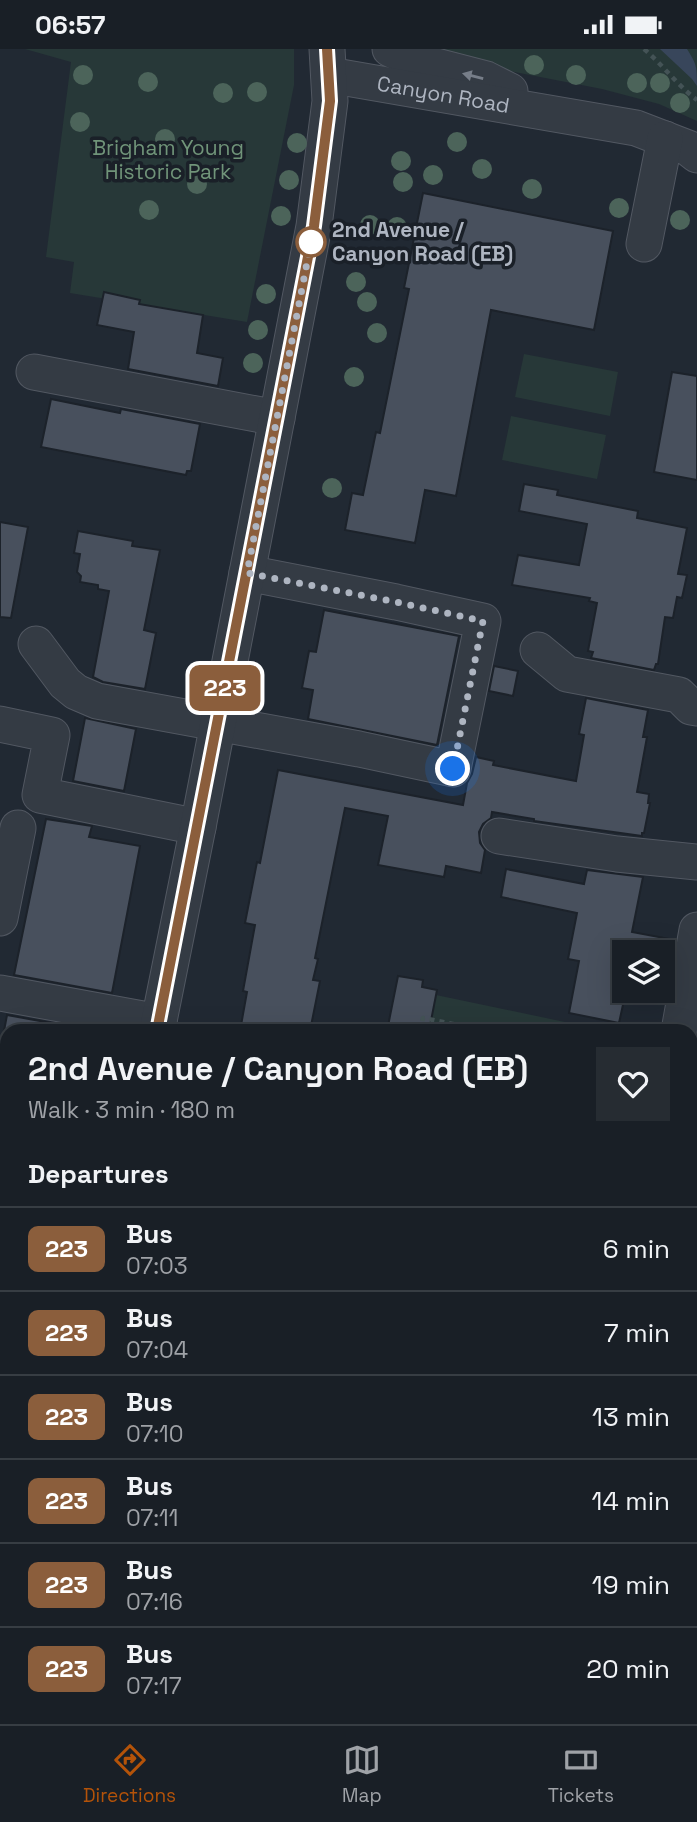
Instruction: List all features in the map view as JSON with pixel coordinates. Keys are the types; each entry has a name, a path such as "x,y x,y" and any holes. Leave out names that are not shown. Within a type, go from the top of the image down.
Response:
{"street":[{"name":"Canyon Road","path":"390,49 413,60 486,79 557,114"},
{"name":"Canyon Road","path":"328,62 557,114 636,128 688,148 697,155"},
{"path":"158,1024 314,226 330,101 328,62"},
{"path":"644,244 665,139"},
{"path":"34,372 277,418"},
{"path":"36,644 65,683 76,692 97,701 453,769 483,621 247,573"},
{"path":"538,650 567,674 679,695 691,707 697,708"},
{"path":"0,724 52,735 40,795 198,827"},
{"path":"0,918 18,828"},
{"path":"499,836 617,854 697,862"},
{"path":"686,1021 696,945"},
{"path":"0,993 148,1024"}],"path":[{"path":"644,49 697,100"},
{"path":"422,1024 423,1018 453,1024"}],"green space":[{"name":"Brigham Young Historic Park","path":"25,49 294,49 294,85 247,322 70,293 74,262 46,257 71,62"},
{"path":"412,49 697,49 697,121 659,104 602,89"},
{"path":"524,354 618,372 610,416 515,397"},
{"path":"511,416 606,435 597,479 502,460"},
{"path":"436,995 575,1024 415,1024 417,1013 432,1016"}],"water":[{"path":"660,49 687,49 696,66 697,86 692,79"}],"building":[{"path":"423,193 613,231 594,330 491,310 456,496 425,490 415,543 345,530 352,493 363,495 376,432 380,433 409,289 404,288"},
{"path":"104,292 140,300 139,304 203,315 197,353 223,358 218,386 128,369 134,332 97,325"},
{"path":"672,372 697,376 697,480 654,472"},
{"path":"51,399 120,413 121,409 200,424 191,471 187,471 186,475 41,447"},
{"path":"524,484 558,490 557,495 638,511 637,518 687,528 678,574 687,575 682,598 677,597 673,618 665,617 658,664 654,670 591,658 593,652 588,651 597,603 589,601 590,598 512,585 518,555 579,565 587,524 519,511"},
{"path":"0,522 28,527 11,618 0,617"},
{"path":"78,531 133,541 132,546 160,550 144,630 156,633 145,689 103,682 93,677 109,591 98,589 98,585 80,582 81,576 77,572 80,554 74,553"},
{"path":"324,610 459,636 437,745 308,719 313,690 302,688 309,651 316,652"},
{"path":"494,666 518,671 513,696 489,691"},
{"path":"586,698 648,710 643,737 647,737 637,792 649,794 650,803 642,836 534,821 492,812 491,818 483,824 479,832 480,843 485,850 481,873 446,866 444,877 378,865 388,816 345,808 315,958 318,959 313,980 320,981 311,1024 241,1024 247,992 243,991 255,925 245,923 278,770 463,805 476,757 494,761 493,765 576,781 584,735 579,734"},
{"path":"85,718 136,729 124,791 73,781"},
{"path":"46,819 92,826 89,837 140,846 112,993 14,975"},
{"path":"506,869 584,884 587,870 643,877 632,932 675,940 612,940 612,1003 623,1003 619,1023 569,1013 579,961 568,959 577,913 501,897"},
{"path":"398,976 423,980 422,987 437,990 430,1024 388,1024"},
{"path":"7,1015 56,1024 5,1024"}],"bus line":[{"name":"223","path":"158,1024 314,226 330,101 327,49"}],"place":[{"name":"2nd Avenue / Canyon Road (EB)","path":"311,242"}],"route":[{"path":"311,242 247,573 483,621 453,769"}]}
